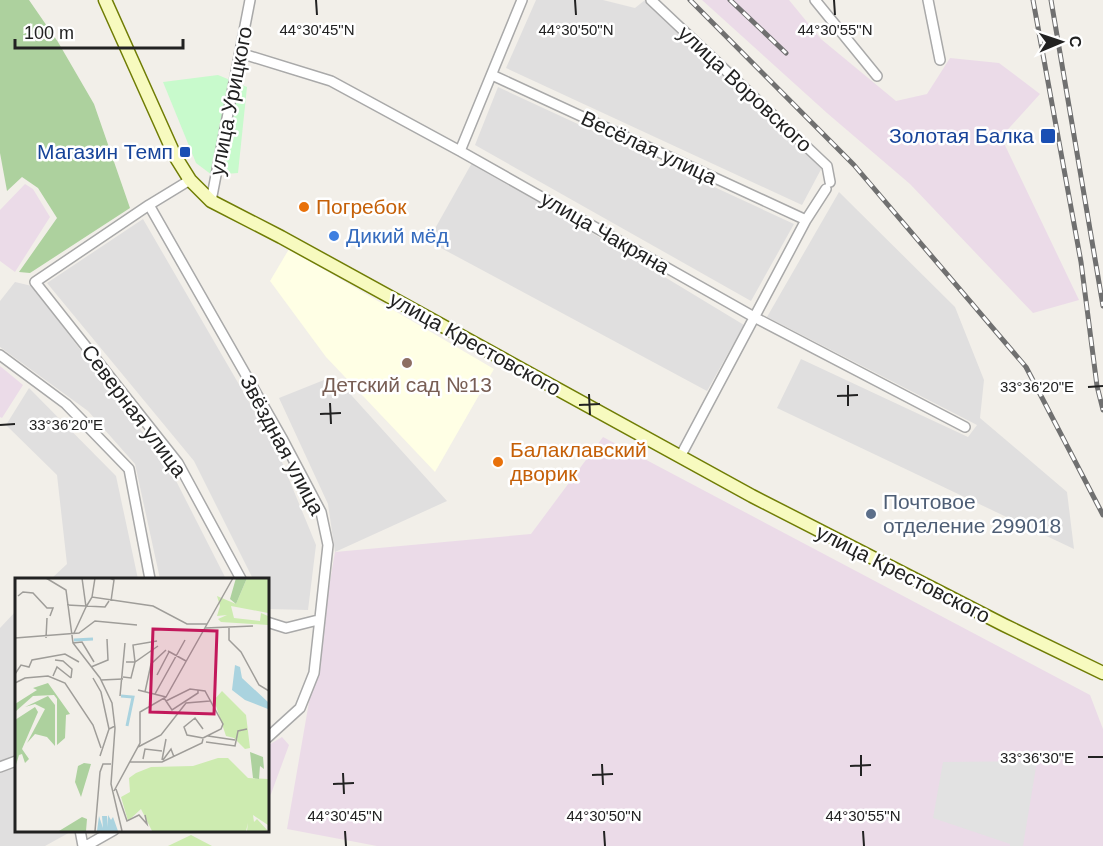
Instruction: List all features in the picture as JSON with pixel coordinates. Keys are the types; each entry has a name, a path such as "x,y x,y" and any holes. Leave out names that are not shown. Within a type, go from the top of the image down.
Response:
{"main road":[{"name":"улица Крестовского","path":"105,0 175,156 190,180 211,201 281,237 680,457 1004,625 1103,673"}],"street":[{"name":"улица Урицкого","path":"211,201 250,0"},
{"path":"460,151 522,0"},
{"name":"улица Воровского","path":"651,0 828,166 828,185 806,220"},
{"path":"815,0 878,76"},
{"path":"928,0 940,60"},
{"name":"улица Чакряна","path":"240,53 331,81 754,317 965,428"},
{"name":"Весёлая улица","path":"492,75 806,220"},
{"path":"149,205 190,180"},
{"name":"Северная улица","path":"149,205 35,282 178,463 240,578"},
{"name":"Звёздная улица","path":"149,205 283,440 321,512 328,545 314,673 300,708 268,737"},
{"path":"680,457 806,220"},
{"path":"0,355 66,404 129,469 150,578"},
{"path":"268,622 286,628 318,620"},
{"path":"0,767 15,761"},
{"path":"80,831 84,846 112,831"}],"shaded area":[{"path":"536,0 603,0 635,8 645,0 653,0 826,160 802,205 506,68"},
{"path":"702,0 789,0 821,39 896,101 927,94 950,58 999,63 1040,94 1001,137 1079,300 1033,313 910,184 827,113"},
{"path":"498,87 794,224 751,301 475,145"},
{"path":"473,161 744,325 707,391 428,241"},
{"path":"25,184 33,189 50,217 15,272 0,261 0,210"},
{"path":"839,192 955,307 984,380 980,418 1067,492 1074,549 777,408 801,359 968,437 977,425 767,317"},
{"path":"143,219 277,450 316,545 308,610 268,609 268,578 252,578 194,461 47,283"},
{"name":"Детский сад №13","path":"289,249 494,369 435,472 326,357 270,281"},
{"path":"15,282 32,286 169,467 225,578 160,578 135,464 88,411 0,347 0,301"},
{"path":"0,366 23,385 2,418 0,417"},
{"path":"334,376 447,501 335,552 328,504 279,398"},
{"path":"29,388 116,476 138,578 52,578 67,564 57,475 6,425"},
{"path":"603,437 1090,695 1103,729 1103,846 377,846 287,829 335,552 531,534"},
{"path":"15,612 15,831 72,831 45,846 0,846 0,628"},
{"path":"282,737 289,745 268,797 268,745"},
{"path":"1037,761 1023,846 1010,846 1010,844 933,818 943,762"}],"green space":[{"path":"0,0 29,0 58,42 94,104 130,208 30,273 19,272 57,218 38,188 22,177 7,191 0,153"},
{"path":"218,75 247,87 238,173 212,175 196,163 163,82"},
{"path":"191,835 212,846 168,846"}],"railway":[{"path":"690,0 854,165 1026,367 1103,515"},
{"path":"730,0 786,53"},
{"path":"1033,0 1081,262 1097,386 1103,410"},
{"path":"1051,0 1103,306"}],"place":[{"name":"Золотая Балка","path":"1048,136"},
{"name":"Магазин Темп","path":"185,152"},
{"name":"Погребок","path":"304,207"},
{"name":"Дикий мёд","path":"334,236"},
{"name":"Детский сад №13","path":"407,363"},
{"name":"Балаклавский дворик","path":"498,462"},
{"name":"Почтовое отделение 299018","path":"871,514"}]}
